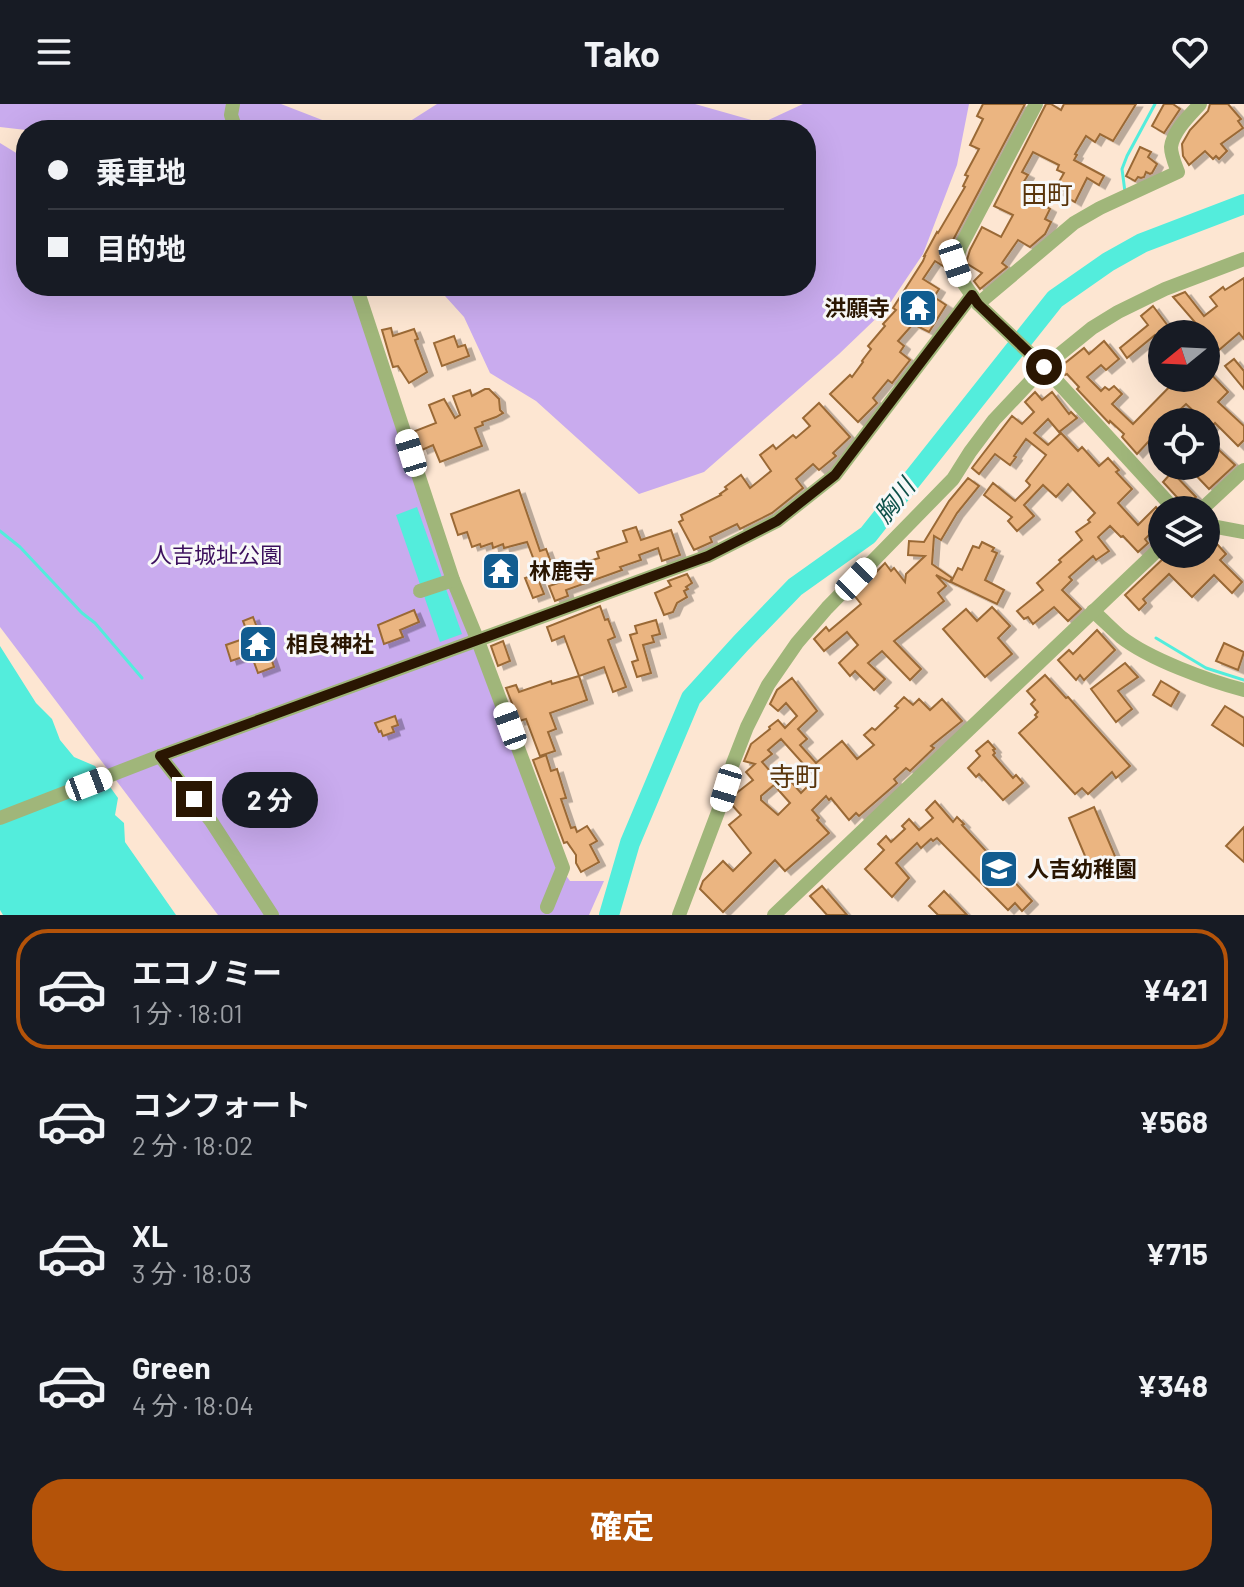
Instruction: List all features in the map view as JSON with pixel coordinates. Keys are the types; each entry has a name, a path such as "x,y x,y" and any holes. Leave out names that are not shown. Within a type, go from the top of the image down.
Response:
{"street":[{"path":"1036,104 955,263 962,281 975,299 1041,364 1162,496"},
{"path":"0,818 160,756 708,556 777,521 835,475 975,299 1074,223 1178,172 1171,150 1173,139 1200,104"},
{"path":"679,915 747,727 768,685 797,643 827,608 953,479 994,420 1041,364 1118,312 1165,289 1244,259"},
{"path":"359,296 449,581 478,641 563,868 547,912"},
{"path":"1216,496 1244,470"},
{"path":"1220,528 1244,532"},
{"path":"774,915 1148,559"},
{"path":"420,591 449,581"},
{"path":"1093,611 1123,638 1152,655 1206,679 1244,690"},
{"path":"160,756 211,821 272,915"}],"green space":[{"path":"0,104 281,104 322,120 16,120 16,129 0,127"},
{"path":"437,104 695,104 751,120 412,120"},
{"path":"803,104 969,104 957,165 923,254 886,309 704,472 639,494 536,401 490,373 464,317 445,296 816,296 816,120 768,120"},
{"name":"人吉城址公園","path":"0,143 16,153 16,296 356,296 560,867 570,881 604,881 589,915 218,915 0,627"}],"water":[{"path":"417,507 462,634 440,642 396,515"},
{"path":"0,646 36,703 52,719 60,740 74,757 95,766 118,798 115,815 124,823 125,842 176,915 3,915 0,910"}],"building":[{"path":"983,104 1025,104 952,242 946,268 935,261 923,279 939,289 934,297 946,305 929,332 913,324 898,341 904,346 900,352 910,360 892,383 888,380 873,398 877,403 858,422 830,394 850,375 852,377 863,362 871,349 868,346 896,310 893,308 965,187 968,176 965,175 979,149 970,145 983,119 977,116"},
{"path":"1046,104 1061,110 1064,104 1136,104 1113,141 1100,134 1095,142 1086,136 1074,160 1104,176 1099,185 1087,178 1075,202 1056,187 1064,173 1057,170 1059,165 1033,152 1022,172 1028,175 1023,183 1037,190 1033,199 1050,209 1045,219 1051,222 1045,234 1030,247 1018,240 1002,263 1007,267 980,289 974,281 982,273 966,263 970,250 982,227 1001,237 1013,215 994,206"},
{"path":"1164,104 1173,104 1180,109 1164,133 1152,126"},
{"path":"1210,104 1228,104 1241,119 1238,121 1243,128 1221,144 1227,151 1219,159 1216,156 1213,159 1205,151 1189,165 1183,156 1182,144"},
{"path":"1140,147 1151,152 1148,157 1157,164 1152,173 1146,172 1144,177 1138,177 1135,181 1126,176"},
{"path":"1244,278 1244,339 1239,333 1220,349 1220,320 1193,320 1173,297 1185,292 1204,316 1217,306 1210,297 1223,287 1225,290"},
{"path":"1153,306 1164,320 1148,320 1148,325 1141,316"},
{"path":"1148,325 1148,341 1127,358 1120,348"},
{"path":"391,328 393,336 414,329 418,339 415,340 427,372 409,383 398,366 393,367 382,330"},
{"path":"454,336 458,347 465,345 469,356 442,366 434,343"},
{"path":"1104,341 1119,359 1106,370 1101,365 1087,377 1101,391 1114,386 1122,394 1112,404 1133,424 1148,409 1148,442 1137,454 1122,437 1124,434 1109,423 1059,368 1084,348 1089,354"},
{"path":"1234,359 1244,371 1244,389 1225,366"},
{"path":"1220,384 1228,392 1218,402 1244,426 1244,440 1238,446 1220,428 1220,408 1190,408 1186,404 1182,408 1149,408 1164,392 1220,392"},
{"path":"485,389 499,399 503,413 475,428 482,446 440,462 433,445 422,450 415,431 436,423 429,405 444,399 455,418 460,415 453,396 470,390 472,396"},
{"path":"1035,392 1042,400 1052,392 1069,414 1071,412 1077,418 1059,432 1048,419 1034,433 1048,445 1061,433 1078,451 1082,447 1099,466 1108,458 1132,489 1118,503 1138,525 1148,515 1148,536 1145,539 1148,543 1138,552 1110,526 1098,537 1109,551 1096,560 1093,556 1069,577 1072,580 1062,590 1081,609 1068,621 1054,607 1033,624 1017,611 1043,590 1037,583 1082,540 1076,532 1090,522 1088,520 1095,513 1068,484 1056,497 1043,485 1024,505 1034,516 1017,531 1008,521 1012,517 984,495 993,483 1015,501 1029,487 1026,481 1046,455 1026,439 1010,465 995,454 979,474 972,468 1012,416 1022,424 1034,412 1025,402"},
{"path":"819,403 850,437 833,453 836,456 819,470 813,464 796,479 803,488 772,513 740,529 737,524 710,537 712,542 694,550 679,522 683,520 681,515 721,495 727,489 725,487 741,475 750,488 771,471 760,455 773,445 776,449 793,435 796,438 810,426 803,418"},
{"path":"1220,451 1235,465 1220,479"},
{"path":"968,478 979,486 957,513 941,540 934,536 932,564 952,578 950,582 936,575 946,586 938,593 944,601 894,641 921,669 910,680 882,651 868,663 885,679 874,690 855,671 850,676 839,663 858,645 847,632 824,651 814,639 826,627 829,631 861,604 854,595 885,563 891,571 894,568 905,582 906,574 925,556 908,555 909,541 924,542 949,501"},
{"path":"1180,480 1195,496 1176,496 1163,482"},
{"path":"1200,480 1219,480 1209,489"},
{"path":"519,490 540,551 546,549 553,568 539,573 527,542 504,548 503,544 493,548 492,543 472,547 467,532 458,535 451,514"},
{"path":"636,527 641,540 671,530 680,555 662,561 658,548 639,555 641,560 620,567 622,570 566,590 568,596 555,601 549,586 570,579 567,568 599,558 597,552 627,542 623,531"},
{"path":"982,542 997,553 985,580 1004,590 997,604 951,582 958,568 962,570 973,546 979,548"},
{"path":"1220,560 1242,582 1232,593 1214,575 1192,597 1169,574 1143,599 1146,603 1139,610 1125,595 1153,568 1220,568"},
{"path":"536,574 544,594 533,598 525,578"},
{"path":"687,574 692,583 684,591 687,597 677,603 673,612 664,615 655,593 671,586 668,581"},
{"path":"600,606 615,637 608,640 626,687 613,692 604,667 579,676 564,636 552,641 547,627"},
{"path":"992,607 1010,626 998,638 1012,654 985,677 943,629 966,609 977,621"},
{"path":"414,610 419,622 400,630 403,637 384,644 378,625"},
{"path":"253,617 259,633 262,632 274,667 258,673 251,654 231,661 226,645 249,637 243,621"},
{"path":"656,620 660,634 652,636 654,642 643,645 651,673 637,677 632,662 638,660 630,635 637,633 635,626"},
{"path":"1097,630 1115,650 1084,680 1080,675 1076,680 1058,660 1069,650 1073,654"},
{"path":"503,641 510,661 498,666 491,646"},
{"path":"1224,643 1244,652 1238,670 1216,661"},
{"path":"1125,663 1138,677 1118,691 1132,709 1116,722 1091,689"},
{"path":"1045,675 1130,766 1116,778 1112,772 1088,794 1082,788 1075,794 1019,733 1037,717 1038,712 1031,704 1035,700 1027,691"},
{"path":"579,676 587,700 550,713 556,729 548,732 555,751 540,756 526,719 519,721 506,688 516,685 519,692"},
{"path":"792,678 817,711 798,729 807,739 800,745 816,763 842,741 857,759 874,745 864,735 872,728 875,730 898,708 895,706 904,697 913,705 919,699 930,710 942,699 962,721 931,746 934,748 910,771 906,768 894,779 897,783 859,816 856,813 849,820 826,796 812,810 829,833 785,871 775,860 723,912 700,889 703,881 723,861 733,871 751,853 729,825 741,815 731,804 734,795 753,780 746,772 755,764 744,761 751,744 778,720 785,728 797,716 786,703 778,711 770,704 777,690","holes":["781,739 816,778 801,793 787,777 783,781 779,776 776,778 762,762 772,754 768,750","774,785 790,803 778,815 761,800 761,796"]},
{"path":"1161,681 1179,692 1171,706 1153,695"},
{"path":"1225,706 1244,718 1244,746 1212,725"},
{"path":"395,716 398,725 392,727 394,732 383,736 375,723"},
{"path":"988,741 995,749 993,755 1013,778 1016,775 1023,783 1003,800 979,774 976,777 968,768 980,756 976,751"},
{"path":"546,755 551,771 557,769 566,798 561,799 571,828 575,827 577,832 587,826 597,841 590,845 599,862 581,872 576,855 567,842 564,843 533,760"},
{"path":"935,801 953,822 957,817 964,824 1032,901 1022,911 1015,903 1008,910 937,838 921,848 917,843 896,863 909,878 892,897 865,869 884,850 878,844 886,836 891,842 905,829 902,826 909,819 919,830 933,818 926,810"},
{"path":"1094,807 1120,868 1100,877 1098,873 1093,875 1069,818"},
{"path":"1244,827 1244,862 1226,846"},
{"path":"822,886 847,915 827,915 810,896"},
{"path":"944,891 967,915 938,915 929,906"}],"waterway":[{"path":"1125,192 1122,169 1155,104"},
{"name":"胸川","path":"609,915 630,843 691,698 795,587 868,535 1055,299 1108,262 1142,243 1244,204"},
{"path":"0,531 20,547 95,623 142,678"},
{"path":"1156,638 1206,668 1244,680"}],"place":[{"name":"洪願寺","path":"918,308"},
{"name":"林鹿寺","path":"501,571"},
{"name":"相良神社","path":"258,644"},
{"name":"人吉幼稚園","path":"999,869"}],"district":[{"name":"田町","path":"1047,195"},
{"name":"寺町","path":"795,777"}],"route":[{"path":"194,799 160,756 708,556 777,521 835,475 972,295 1044,367"}]}
